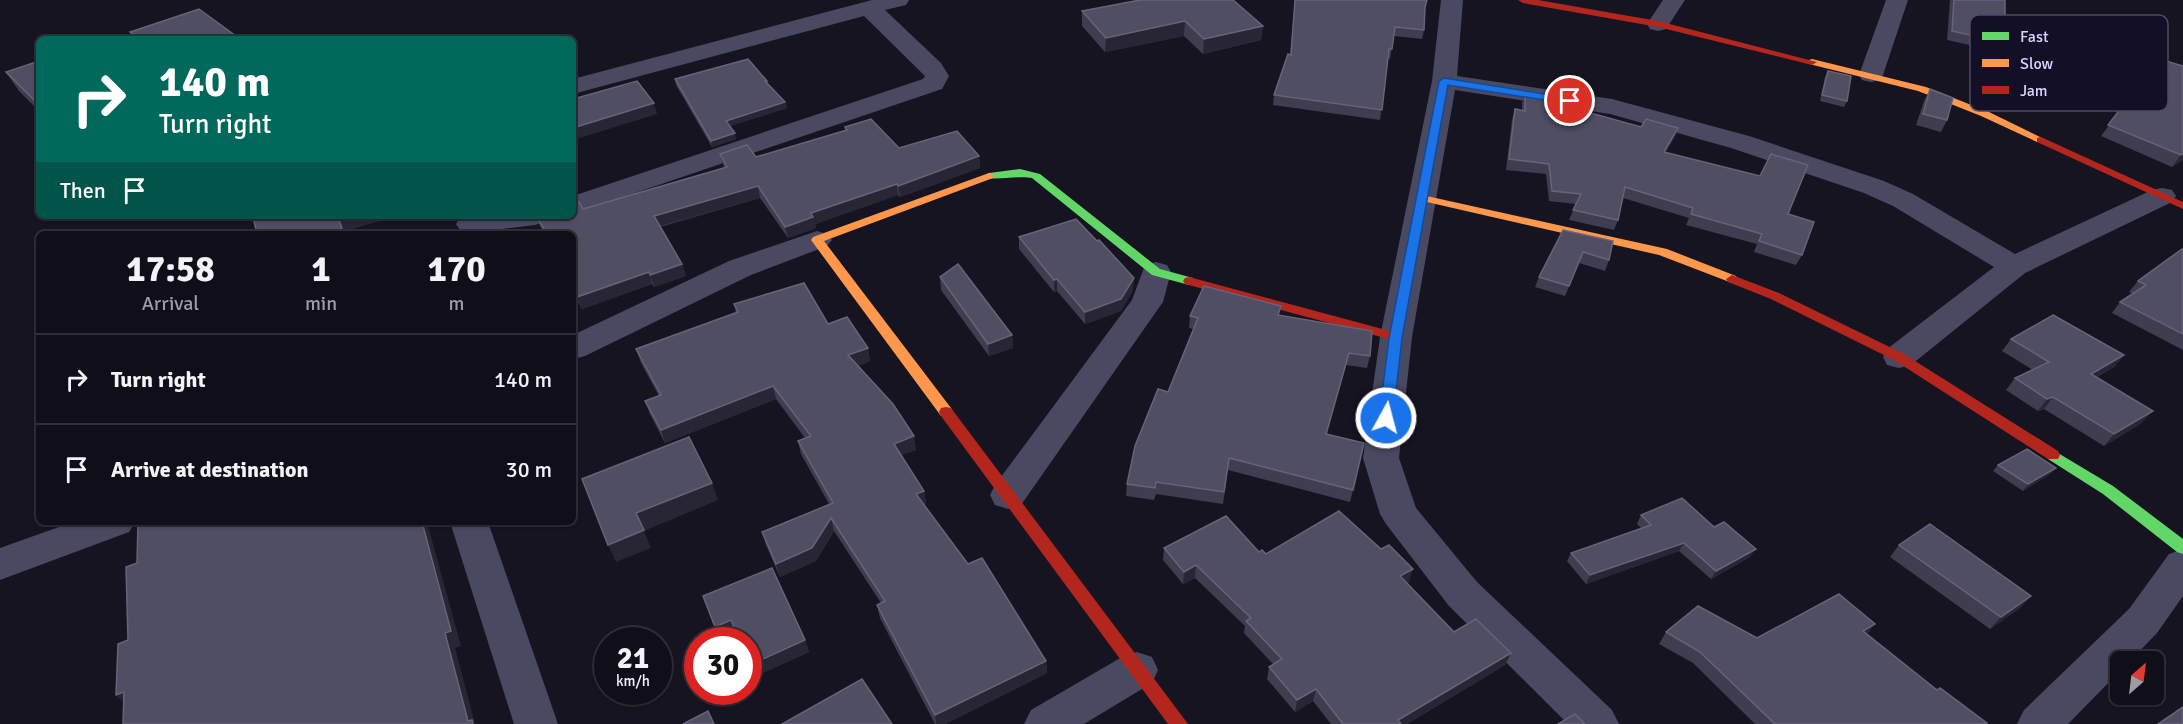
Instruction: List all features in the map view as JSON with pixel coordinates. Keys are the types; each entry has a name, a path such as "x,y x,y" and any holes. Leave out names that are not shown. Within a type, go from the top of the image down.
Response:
{"street":[{"path":"576,86 898,0"},
{"path":"1452,0 1444,81 1396,338 1381,458 1399,514 1463,594 1597,724"},
{"path":"1522,0 1658,24 1871,75 1922,89 1970,108"},
{"path":"1658,24 1674,0"},
{"path":"1871,75 1897,0"},
{"path":"576,204 933,84 937,76 932,68 869,8"},
{"path":"1444,81 1612,108 1740,142 1894,196 2014,266"},
{"path":"1978,111 2173,201"},
{"path":"576,347 740,268 995,174 1020,172 1036,177 1156,272 1396,338"},
{"path":"1422,198 1663,252 1775,296 1899,357 2108,490 2183,548"},
{"path":"1899,357 2014,266 2173,201"},
{"path":"470,225 513,219"},
{"path":"817,240 1179,724"},
{"path":"1008,495 1147,302 1156,272"},
{"path":"0,564 108,525"},
{"path":"470,525 536,724"},
{"path":"2039,724 2143,621 2183,566"},
{"path":"1046,724 1137,670"}],"building":[{"path":"1140,0 1233,0 1263,26 1204,39 1185,21 1106,38 1082,11"},
{"path":"1295,0 1427,0 1424,30 1395,27 1392,49 1389,49 1382,110 1274,95 1288,54 1291,55"},
{"path":"1954,0 2005,0 2005,15 1970,15 1970,35 1952,31"},
{"path":"199,9 236,36 135,36 130,32"},
{"path":"748,59 785,102 726,121 735,133 711,141 675,79"},
{"path":"36,62 36,102 6,72"},
{"path":"2168,62 2183,66 2183,154 2108,125 2119,111 2168,111"},
{"path":"1828,71 1851,76 1847,101 1822,95"},
{"path":"637,81 654,103 576,127 576,98"},
{"path":"1930,89 1953,98 1947,120 1923,114"},
{"path":"1525,93 1569,99 1569,107 1641,127 1646,119 1678,128 1664,152 1760,176 1771,154 1808,165 1788,214 1814,222 1802,255 1759,241 1762,234 1691,214 1693,208 1625,187 1618,220 1573,210 1581,194 1552,191 1549,164 1509,159 1515,109 1525,111"},
{"path":"871,119 899,148 957,131 979,156 898,186 897,184 811,213 813,217 785,227 758,186 654,216 682,264 650,275 649,272 577,297 576,231 545,231 538,219 576,219 576,203 579,202 583,209 727,167 720,154 747,145 756,157 847,130 845,127"},
{"path":"260,219 339,219 342,229 335,231 256,231 254,221"},
{"path":"1076,219 1134,278 1121,299 1085,312 1057,279 1054,280 1019,237"},
{"path":"1563,230 1613,241 1609,260 1583,252 1569,286 1539,277"},
{"path":"2182,249 2183,334 2120,302 2146,285 2138,281"},
{"path":"958,264 1012,335 988,344 940,277"},
{"path":"804,283 828,324 847,317 868,348 848,355 893,404 914,436 894,444 924,491 916,494 968,564 982,558 1046,661 935,715 877,605 885,601 831,518 812,548 776,564 762,532 833,503 798,441 811,436 773,386 661,430 645,401 661,395 636,349 738,312 734,304"},
{"path":"1204,286 1281,306 1278,315 1372,331 1370,356 1349,353 1326,434 1364,443 1353,490 1229,458 1224,492 1156,482 1155,488 1127,484 1135,446 1158,389 1168,392 1198,318 1190,316"},
{"path":"2053,315 2124,355 2091,374 2153,411 2114,434 2053,397 2047,399 2015,378 2049,362 2011,339"},
{"path":"689,437 712,483 636,513 644,530 608,545 582,479"},
{"path":"2027,449 2056,468 2028,484 1998,465"},
{"path":"1682,498 1714,527 1724,522 1756,549 1716,571 1684,543 1590,575 1571,553 1651,525 1641,515"},
{"path":"1339,511 1381,549 1389,545 1413,569 1400,576 1454,632 1476,619 1511,653 1398,720 1401,724 1343,724 1316,689 1297,700 1269,667 1282,659 1246,621 1251,618 1196,565 1184,572 1164,548 1226,516 1259,552 1262,550 1266,554"},
{"path":"1930,524 2031,596 2001,617 1899,545"},
{"path":"138,525 423,525 451,631 445,633 468,721 472,720 473,724 123,724 124,692 116,695 118,644 128,640 126,567 137,563"},
{"path":"772,568 805,640 762,660 762,627 734,627 731,620 715,627 703,596"},
{"path":"1839,594 1875,624 1863,631 1937,690 1940,688 1987,723 1775,724 1700,652 1666,632 1698,606 1757,638"},
{"path":"862,679 892,724 782,724"},
{"path":"2183,707 2183,724 2158,724"},
{"path":"708,711 714,724 683,724"},
{"path":"1575,714 1585,724 1558,724"}],"traffic: fast":[{"path":"989,176 1020,172 1036,176 1156,272 1189,281"},
{"path":"2053,455 2108,490 2183,548"}],"traffic: slow":[{"path":"1812,62 1922,89 1970,108"},
{"path":"1977,111 2041,140"},
{"path":"946,412 817,240 989,176"},
{"path":"1422,198 1663,252 1732,279"}],"traffic: jam":[{"path":"1523,0 1658,24 1812,62"},
{"path":"2041,140 2183,206"},
{"path":"1732,279 1775,296 1899,357 2053,455"},
{"path":"1189,281 1396,337"},
{"path":"946,412 1179,724"}],"route":[{"path":"1386,418 1396,338 1444,81 1570,101"}]}
